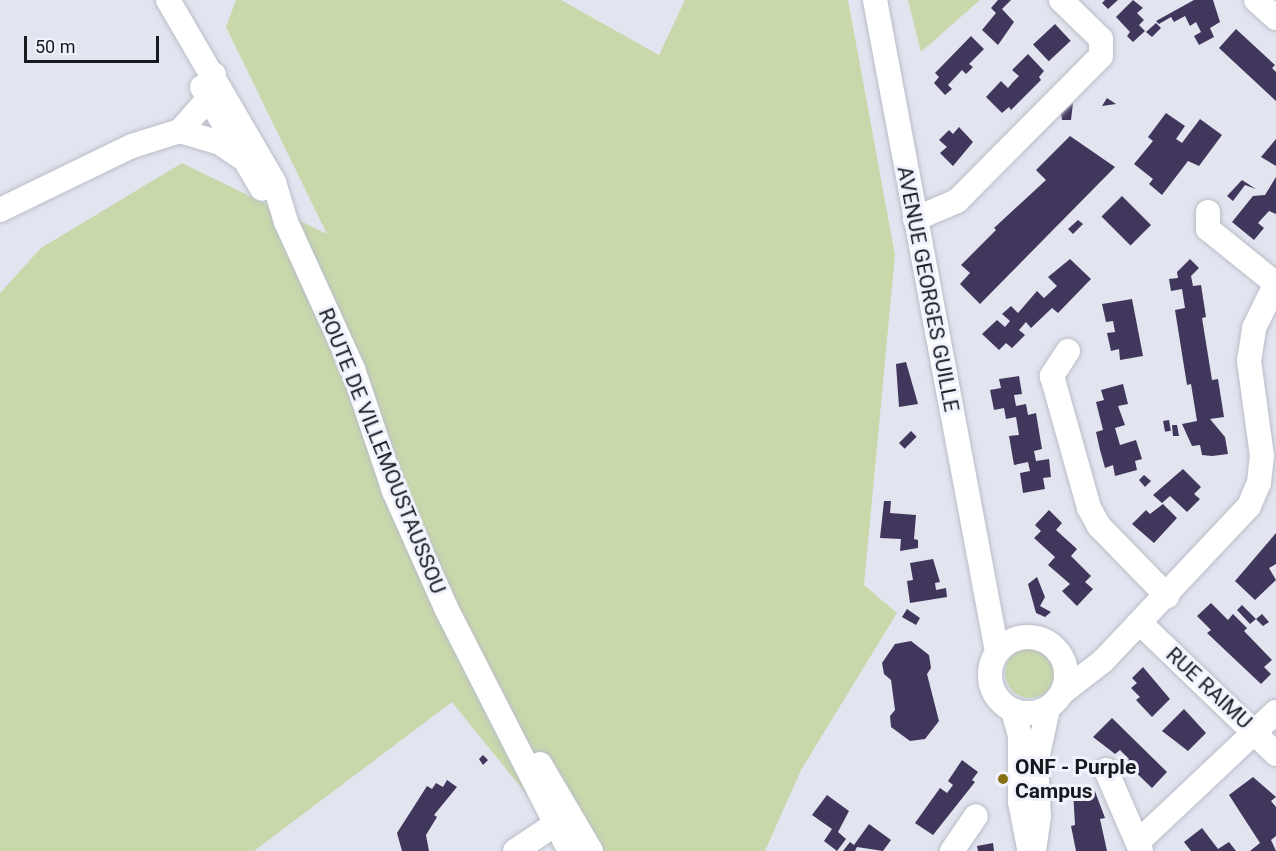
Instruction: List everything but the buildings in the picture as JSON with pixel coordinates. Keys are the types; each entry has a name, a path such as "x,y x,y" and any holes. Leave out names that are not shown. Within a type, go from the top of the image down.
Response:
{"street":[{"name":"ROUTE DE VILLEMOUSTAUSSOU","path":"150,0 242,158 286,222"},
{"name":"ROUTE DE VILLEMOUSTAUSSOU","path":"168,0 214,75 274,182 286,222 353,369 394,491 481,678 563,819 591,851"},
{"name":"AVENUE GEORGES GUILLE","path":"875,0 998,652"},
{"path":"915,219 957,201 1101,56 1101,39 1061,0"},
{"path":"1256,0 1276,18"},
{"path":"0,210 132,146 180,131 208,98 214,75"},
{"path":"180,131 220,143 242,158"},
{"path":"1103,661 1076,659 1060,653 1042,639 1024,637 998,652 991,666 990,682 997,698 1013,711 1030,714 1056,700 1103,661 1167,596 1249,506 1259,483 1262,456 1249,361 1254,328 1276,283 1208,229 1208,212"},
{"path":"1068,351 1052,376 1089,508 1099,526 1167,596"},
{"name":"AVENUE GEORGES GUILLE","path":"983,577 1002,616 1024,637"},
{"name":"RUE RAIMU","path":"1140,623 1254,729 1276,754"},
{"path":"1032,851 1039,817 1036,764 1067,672 1060,653"},
{"path":"1013,711 1020,735 1020,802 1032,851"},
{"path":"1106,770 1140,846 1254,729 1276,712"},
{"path":"952,851 976,816"},
{"name":"ROUTE DE VILLEMOUSTAUSSOU","path":"563,819 570,851"},
{"path":"515,851 563,819"}],"green space":[{"path":"236,0 561,0 659,55 685,0 848,0 895,255 864,585 897,613 801,770 765,851 572,851 452,702 254,851 0,851 0,293 41,248 182,163 327,234 226,27"},
{"path":"908,0 980,0 921,52"},
{"path":"1030,648 1039,650 1050,659 1055,673 1053,682 1044,693 1030,698 1021,696 1010,687 1005,673 1007,664 1016,653"}],"place":[{"name":"ONF - Purple Campus","path":"1003,779"}]}
